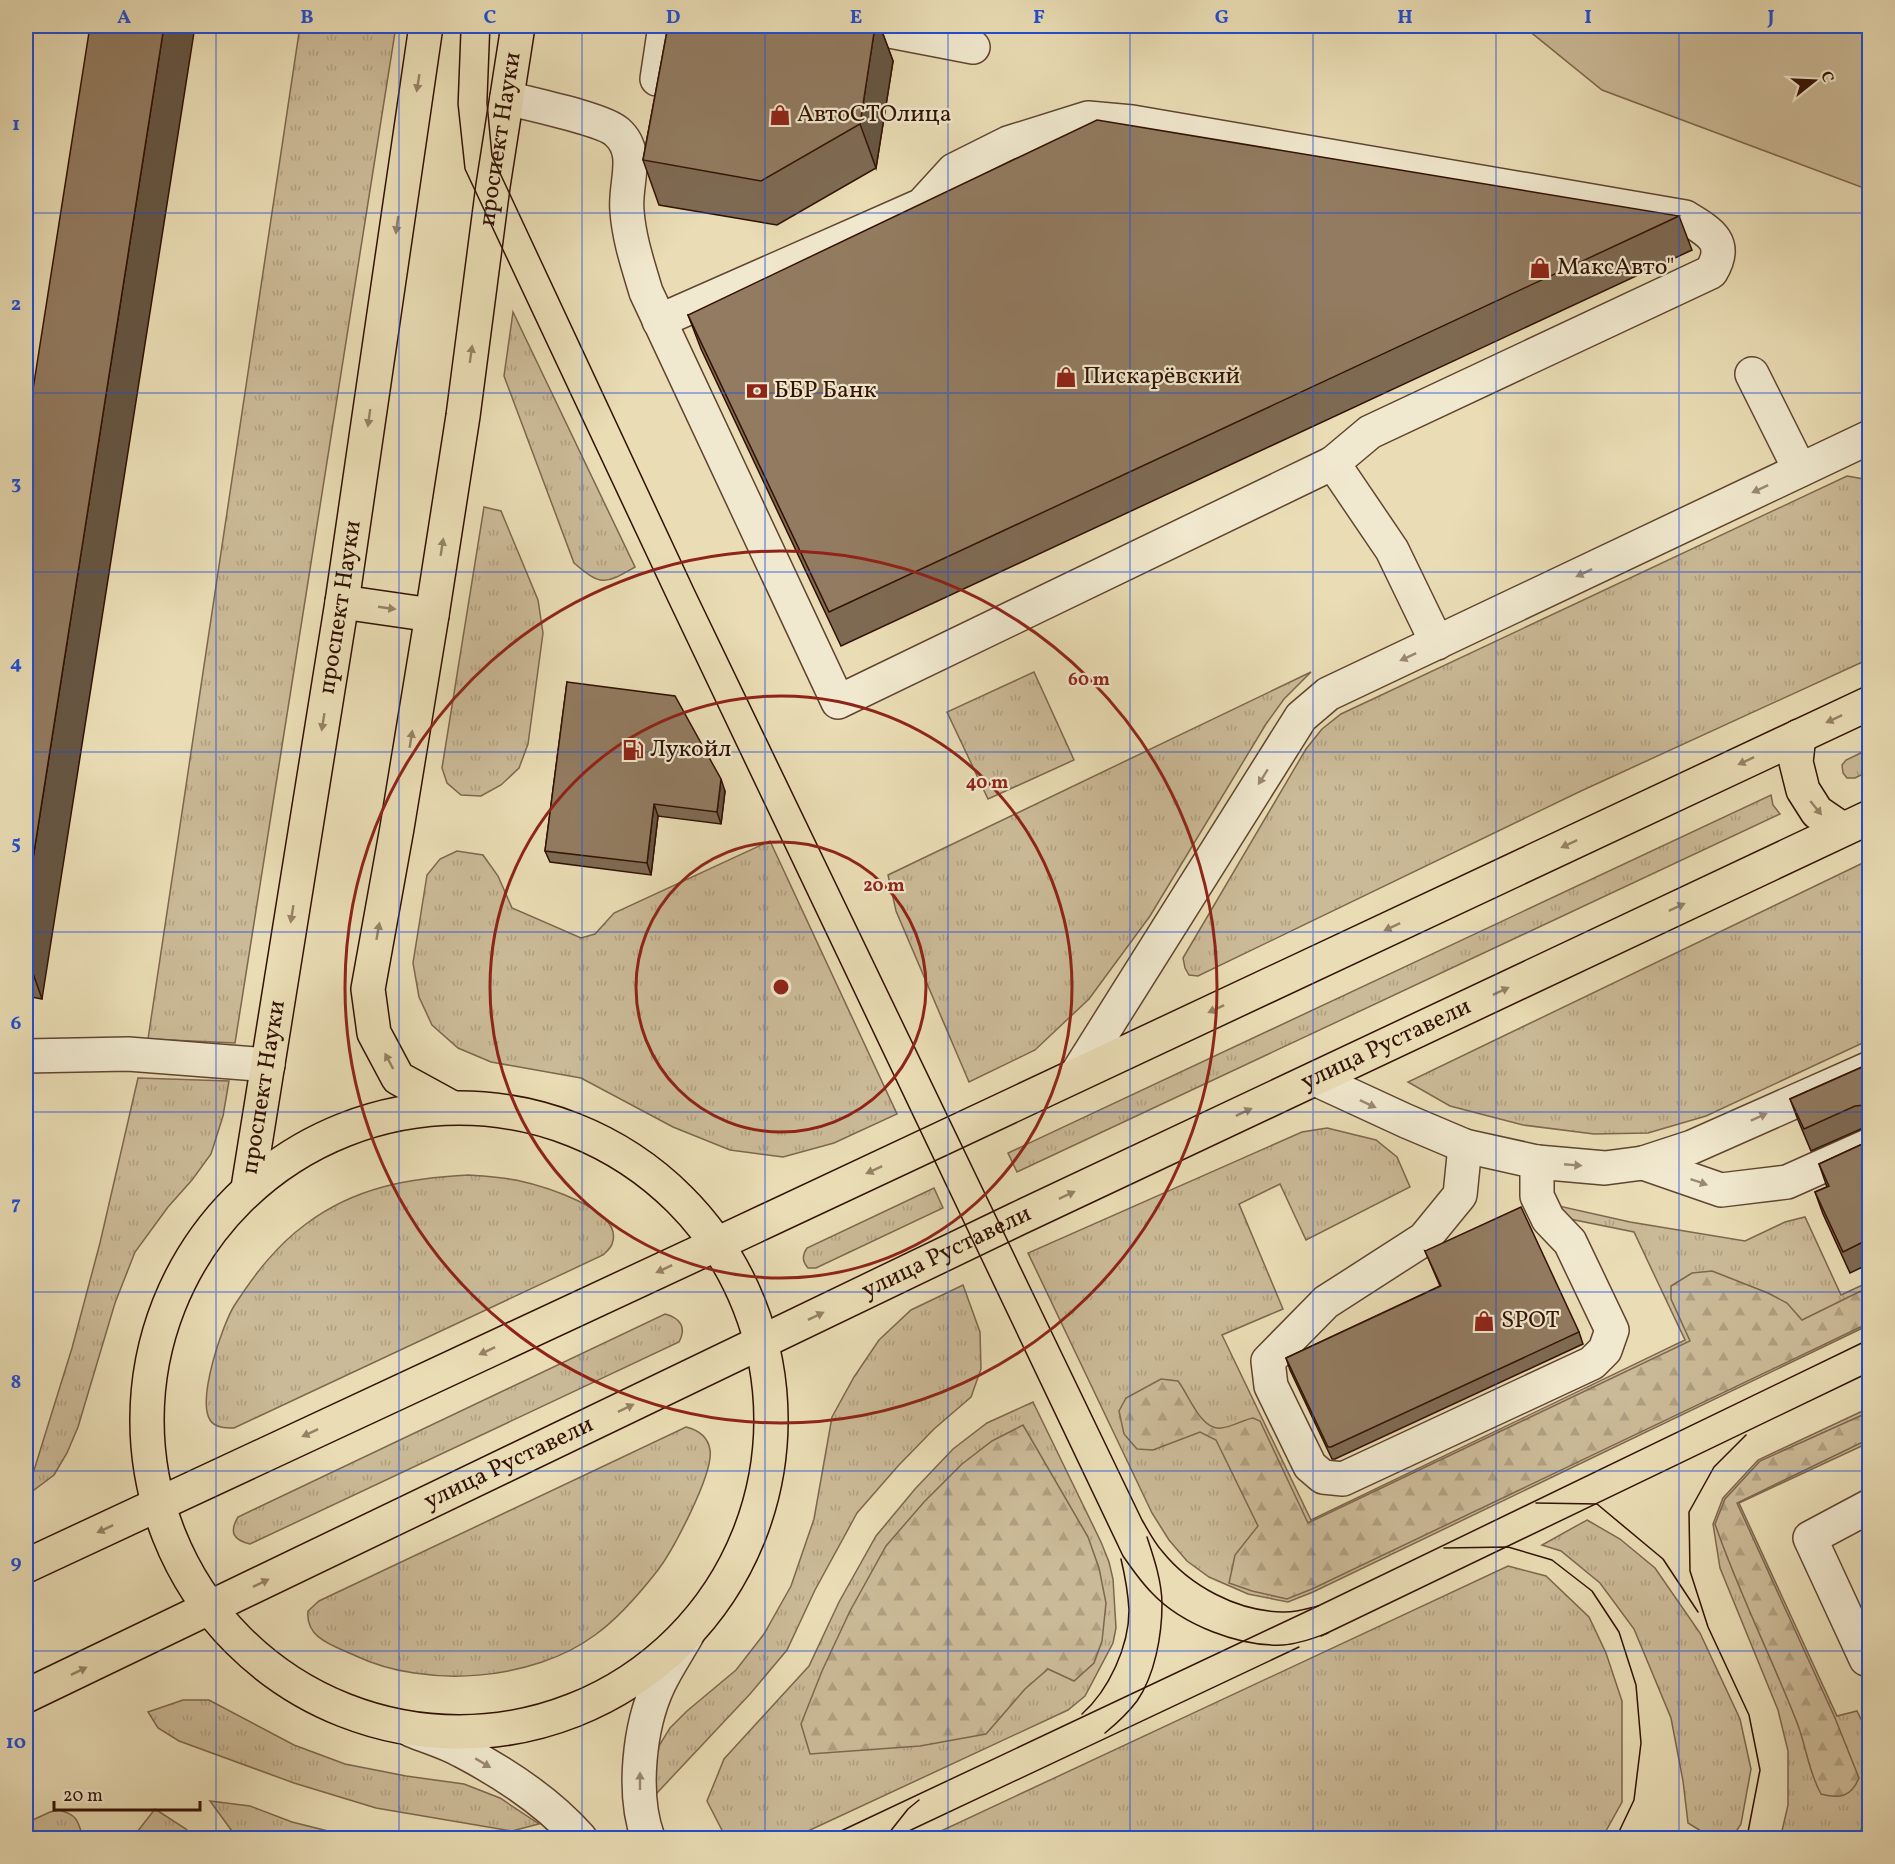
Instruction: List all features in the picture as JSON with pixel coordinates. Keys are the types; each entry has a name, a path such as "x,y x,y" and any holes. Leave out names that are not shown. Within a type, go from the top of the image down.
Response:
{"main road":[{"name":"проспект Науки","path":"248,1188 342,602 426,26"},
{"name":"проспект Науки","path":"451,1107 398,1078 374,1033 368,989 397,828 463,416 518,26"},
{"path":"342,602 432,615"},
{"path":"26,1566 1869,703"},
{"path":"1798,736 1796,762 1803,790 1817,812 1856,823"},
{"name":"улица Руставели","path":"26,1696 1017,1219 1856,823"},
{"name":"проспект Науки","path":"451,1107 490,1109 528,1115 566,1126 602,1142 635,1162 666,1186 717,1244 745,1294 763,1342 772,1425 761,1501 749,1538 732,1573 711,1605 687,1635 649,1669 632,1680 606,1696 561,1716 511,1729 461,1733 411,1730 353,1715 299,1689 250,1653 209,1609 178,1559 158,1504 149,1461 146,1419 149,1375 158,1333 173,1292 193,1254 248,1188 301,1150 343,1129 414,1110 451,1107"}],"street":[{"path":"657,80 665,26"},
{"path":"864,26 973,46"},
{"path":"507,98 599,122 616,130 625,141 630,158 631,175 626,208 632,242 646,292 659,321 838,702 1333,463 1370,432 1711,272 1718,260 1717,242 1709,231 1685,217 1132,122 1088,118 1008,142 954,170 922,205 659,321"},
{"path":"1752,374 1800,470"},
{"path":"1076,1075 1301,717 1328,694 1800,470 1861,447"},
{"path":"1333,463 1392,550 1437,643"},
{"path":"26,1056 128,1054 268,1065"},
{"path":"1315,1079 1465,1146 1537,1162 1605,1168 1643,1163 1692,1147 1869,1068"},
{"path":"1643,1163 1721,1190 1787,1182 1869,1145"},
{"path":"1465,1146 1460,1195 1424,1239 1326,1302 1268,1362 1271,1386 1310,1466 1323,1477 1343,1479 1592,1363 1605,1350 1612,1330 1570,1242 1548,1219 1537,1196 1537,1162"},
{"path":"1869,1506 1810,1538 1866,1659 1869,1657"},
{"name":"проспект Науки","path":"648,1839 642,1821 639,1779 643,1735 659,1685 687,1635"},
{"name":"проспект Науки","path":"411,1730 461,1750 499,1773 562,1818 580,1839"}],"green space":[{"path":"300,26 396,26 235,1043 148,1039"},
{"path":"1523,26 1869,26 1869,190 1602,90"},
{"path":"513,312 635,567 610,580 591,576 574,563 504,376"},
{"path":"1847,476 1869,480 1869,659 1581,791 1198,976 1189,975 1183,958 1306,749 1322,729 1341,714"},
{"path":"484,507 501,511 538,600 543,633 528,744 519,768 501,785 481,796 461,795 447,783 442,768"},
{"path":"1034,672 1074,760 988,799 947,712"},
{"path":"1311,672 1284,699 1266,724 1150,916 1089,999 1035,1050 969,1082 896,911 888,875"},
{"path":"1869,749 1869,771 1855,778 1847,778 1843,773 1842,765 1846,760"},
{"path":"1771,795 1773,805 1780,814 1017,1172 1008,1153"},
{"path":"770,841 897,1114 834,1143 783,1157 730,1150 673,1127 581,1078 491,1062 458,1048 432,1025 419,997 413,963 427,875 440,859 457,851 483,855 498,876 512,908 581,938 595,934 614,913"},
{"path":"1869,860 1869,1040 1706,1116 1648,1133 1594,1134 1523,1125 1450,1106 1408,1082"},
{"path":"138,1078 229,1081 223,1116 211,1154 135,1252 115,1303 78,1427 67,1453 54,1475 26,1496 72,1348 100,1243"},
{"path":"1327,1128 1376,1140 1397,1157 1410,1187 1306,1240 1280,1184 1239,1204 1283,1309 1222,1335 1311,1520 1685,1340 1634,1232 1565,1218 1559,1206 1630,1222 1745,1241 1785,1222 1805,1217 1841,1295 1869,1282 1869,1325 1313,1592 1288,1602 1248,1594 1209,1577 1187,1561 1169,1540 1152,1513 1028,1253 1302,1132"},
{"path":"469,1175 516,1180 543,1187 578,1201 606,1220 613,1231 611,1245 603,1255 234,1428 221,1427 212,1423 207,1410 207,1396 213,1363 223,1329 249,1283 285,1242 325,1211 364,1193 404,1182"},
{"path":"934,1188 943,1208 816,1268 808,1268 806,1265 803,1258 807,1248"},
{"path":"1712,1271 1787,1303 1802,1320 1869,1287 1869,1323 1287,1599 1229,1583 1235,1555 1258,1526 1216,1440 1200,1432 1153,1450 1137,1449 1124,1434 1119,1411 1126,1398 1161,1379 1178,1381 1196,1411 1207,1424 1221,1428 1253,1418 1260,1421 1308,1523 1690,1341 1671,1299 1671,1286 1692,1273"},
{"path":"963,1285 980,1332 981,1369 971,1397 934,1429 857,1513 815,1590 787,1650 750,1694 656,1794 653,1772 657,1749 670,1728 736,1670 764,1634 791,1586 814,1519 832,1417 854,1377 879,1340 911,1310"},
{"path":"665,1314 675,1318 681,1324 682,1332 679,1342 250,1544 234,1535 233,1531 238,1517"},
{"path":"1033,1402 1101,1542 1113,1579 1116,1628 1113,1643 1085,1696 1068,1710 793,1838 726,1838 707,1801 724,1759 809,1666 839,1602 876,1536 915,1489 953,1449 987,1423"},
{"path":"1869,1408 1869,1445 1868,1443 1739,1503 1837,1716 1857,1711 1869,1736 1869,1817 1856,1838 1778,1838 1788,1805 1788,1751 1778,1710 1720,1568 1713,1524 1723,1498 1758,1460"},
{"path":"1869,1412 1869,1439 1737,1503 1835,1718 1859,1778 1848,1793 1834,1796 1821,1794 1817,1785 1796,1720 1715,1524 1725,1499 1760,1461"},
{"path":"1023,1425 1088,1537 1099,1568 1106,1603 1102,1641 1094,1663 1074,1681 1048,1669 1025,1689 986,1734 920,1746 810,1754 801,1724 822,1671 850,1611 886,1546 924,1502 962,1464 992,1441"},
{"path":"686,1427 702,1434 707,1441 710,1461 699,1493 682,1529 658,1570 629,1605 595,1635 570,1650 511,1671 446,1676 414,1673 384,1666 331,1645 316,1635 311,1628 308,1611 319,1601"},
{"path":"1587,1520 1620,1539 1655,1568 1700,1633 1740,1719 1751,1769 1741,1824 1732,1838 1712,1838 1688,1823 1671,1718 1634,1629 1600,1583 1561,1551 1542,1545"},
{"path":"1508,1566 1546,1576 1589,1617 1606,1653 1622,1701 1622,1802 1602,1838 926,1838"},
{"path":"183,1700 209,1700 294,1745 345,1764 464,1784 500,1798 539,1824 512,1831 376,1808 294,1783 179,1741 158,1728 148,1712"},
{"path":"210,1801 250,1806 292,1822 356,1838 237,1838"},
{"path":"155,1809 186,1829 195,1838 136,1838 137,1832"},
{"path":"59,1810 74,1817 83,1838 26,1838 26,1823"}],"building":[{"path":"90,26 164,26 26,903 26,434"},
{"name":"АвтоСТОлица","path":"668,26 875,26 860,124 761,181 643,160"},
{"name":"Пискарёвский","path":"1097,120 1679,216 829,612 688,315"},
{"name":"Лукойл","path":"567,682 675,696 721,779 717,812 654,804 647,863 545,851"},
{"path":"1869,1064 1869,1107 1855,1106 1804,1129 1790,1099"},
{"path":"1869,1141 1869,1239 1843,1252 1815,1192 1829,1186 1819,1164"},
{"name":"SPOT","path":"1521,1207 1579,1332 1328,1447 1286,1358 1441,1286 1425,1251"}],"tram line":[{"path":"461,26 458,104 465,169 1123,1556 1144,1584 1164,1605 1213,1632 1266,1645 1301,1642 1328,1633"},
{"path":"490,26 487,103 492,156 694,589 1142,1520 1156,1544 1173,1564 1216,1594 1265,1611 1291,1612 1318,1606"},
{"path":"826,1838 1318,1606 1870,1339"},
{"path":"1321,1636 1870,1372"},
{"path":"1744,1838 1748,1832 1760,1770 1749,1715 1708,1627 1690,1571 1689,1512 1714,1467 1746,1435"},
{"path":"1536,1503 1597,1504 1663,1559 1698,1612"},
{"path":"1105,1733 1137,1701 1153,1667 1156,1654 1161,1629 1162,1596 1147,1537"},
{"path":"1444,1548 1508,1547 1552,1560 1592,1591 1619,1632 1636,1685 1641,1743 1634,1800 1616,1838"},
{"path":"1082,1714 1101,1693 1109,1680 1125,1638 1129,1610 1121,1559"},
{"path":"894,1838 1299,1647"},
{"path":"885,1838 908,1809 919,1800"}],"place":[{"name":"АвтоСТОлица","path":"780,115"},
{"name":"МаксАвто\"","path":"1540,268"},
{"name":"Пискарёвский","path":"1066,377"},
{"name":"ББР Банк","path":"757,391"},
{"name":"Лукойл","path":"633,750"},
{"name":"SPOT","path":"1484,1321"}]}
